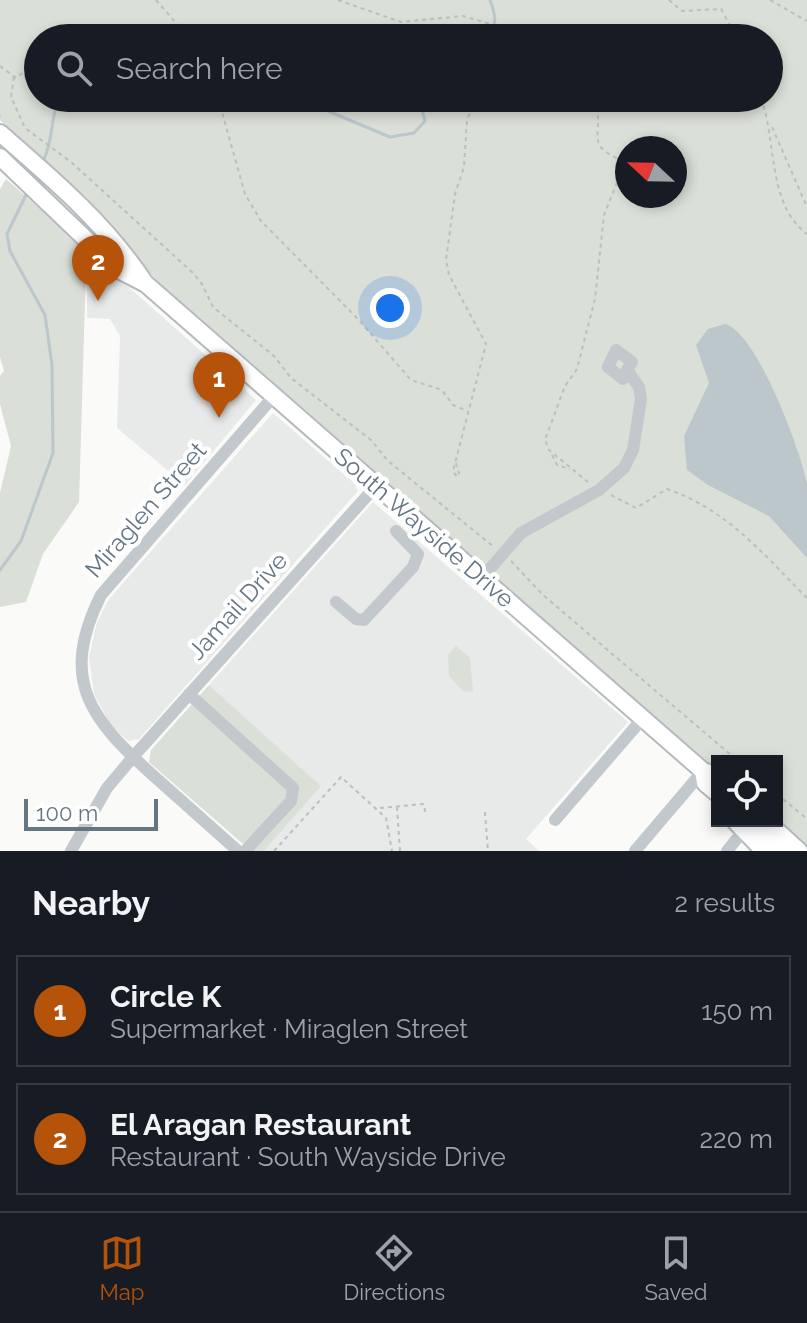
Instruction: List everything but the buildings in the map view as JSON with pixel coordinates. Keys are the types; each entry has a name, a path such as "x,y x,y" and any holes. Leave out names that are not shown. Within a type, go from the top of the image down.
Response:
{"main road":[{"name":"South Wayside Drive","path":"0,133 55,180 107,231 146,284 481,579 644,717 711,783"},
{"name":"South Wayside Drive","path":"0,157 117,269 146,284"},
{"path":"783,825 807,847"},
{"path":"745,827 764,851"},
{"path":"747,827 781,851"},
{"path":"773,827 799,851"}],"street":[{"path":"481,579 528,528 599,490 624,468 633,450 641,399 639,387 627,370"},
{"name":"Miraglen Street","path":"238,851 133,757 99,721 83,685 81,656 89,620 101,595 273,397"},
{"name":"Jamail Drive","path":"71,851 107,788 376,486"},
{"path":"396,531 418,554"},
{"path":"336,602 356,619 364,620 413,567 418,554 433,536"},
{"path":"189,694 293,788 291,801 245,851"},
{"path":"555,820 644,717"},
{"path":"635,851 711,787"},
{"path":"727,851 741,827"}],"path":[{"path":"156,0 177,24"},
{"path":"338,0 401,22 421,22 453,15 486,24"},
{"path":"669,0 682,11 721,9 729,24"},
{"path":"770,0 807,21"},
{"path":"0,66 14,77"},
{"path":"14,77 24,70"},
{"path":"14,77 12,103 25,128 64,157 199,278 213,307 274,356 291,378 371,440 388,461 502,553 543,595 731,755"},
{"path":"222,112 245,194 261,221 357,318 411,380 442,390 453,405 466,410"},
{"path":"456,463 466,410 486,344 449,275 446,260 455,194 464,167 467,119 471,112"},
{"path":"766,112 807,207"},
{"path":"771,126 776,175 785,208 792,221 807,234"},
{"path":"549,450 557,465 573,469"},
{"path":"274,851 338,777 379,808 390,827 392,851"},
{"path":"783,799 807,819"},
{"path":"379,808 424,804 425,812"},
{"path":"397,805 400,851"},
{"path":"485,812 488,851"}],"shaded area":[{"path":"0,0 807,0 807,849 782,827 783,755 711,755 711,766 163,288 85,196 0,120"},
{"path":"6,179 95,257 86,267 79,502 43,554 26,602 0,607 0,493 11,446 0,404 0,376 4,371 0,357 0,189"},
{"path":"95,257 256,400 185,485 117,428 120,336 110,319 87,318 86,266"},
{"path":"725,324 737,332 750,348 787,421 807,484 807,558 769,516 708,485 687,470 684,436 709,383 696,345 708,329"},
{"path":"273,413 354,483 358,491 139,739 128,741 110,724 94,694 89,657 97,622 109,599"},
{"path":"373,502 628,722 526,839 539,851 264,851 321,786 209,685"},
{"path":"456,646 470,658 473,691 464,692 449,676 448,655"},
{"path":"209,685 321,786 264,851 251,851 149,762 151,750"}],"waterway":[{"path":"490,0 494,24"},
{"path":"43,161 55,112"},
{"path":"330,112 390,137 414,133 425,121 423,112"},
{"path":"0,570 21,541 53,453 52,365 45,315 10,251 7,234 27,193"}],"place":[{"name":"El Aragan Restaurant","path":"98,301"},
{"name":"Circle K","path":"219,418"}]}
